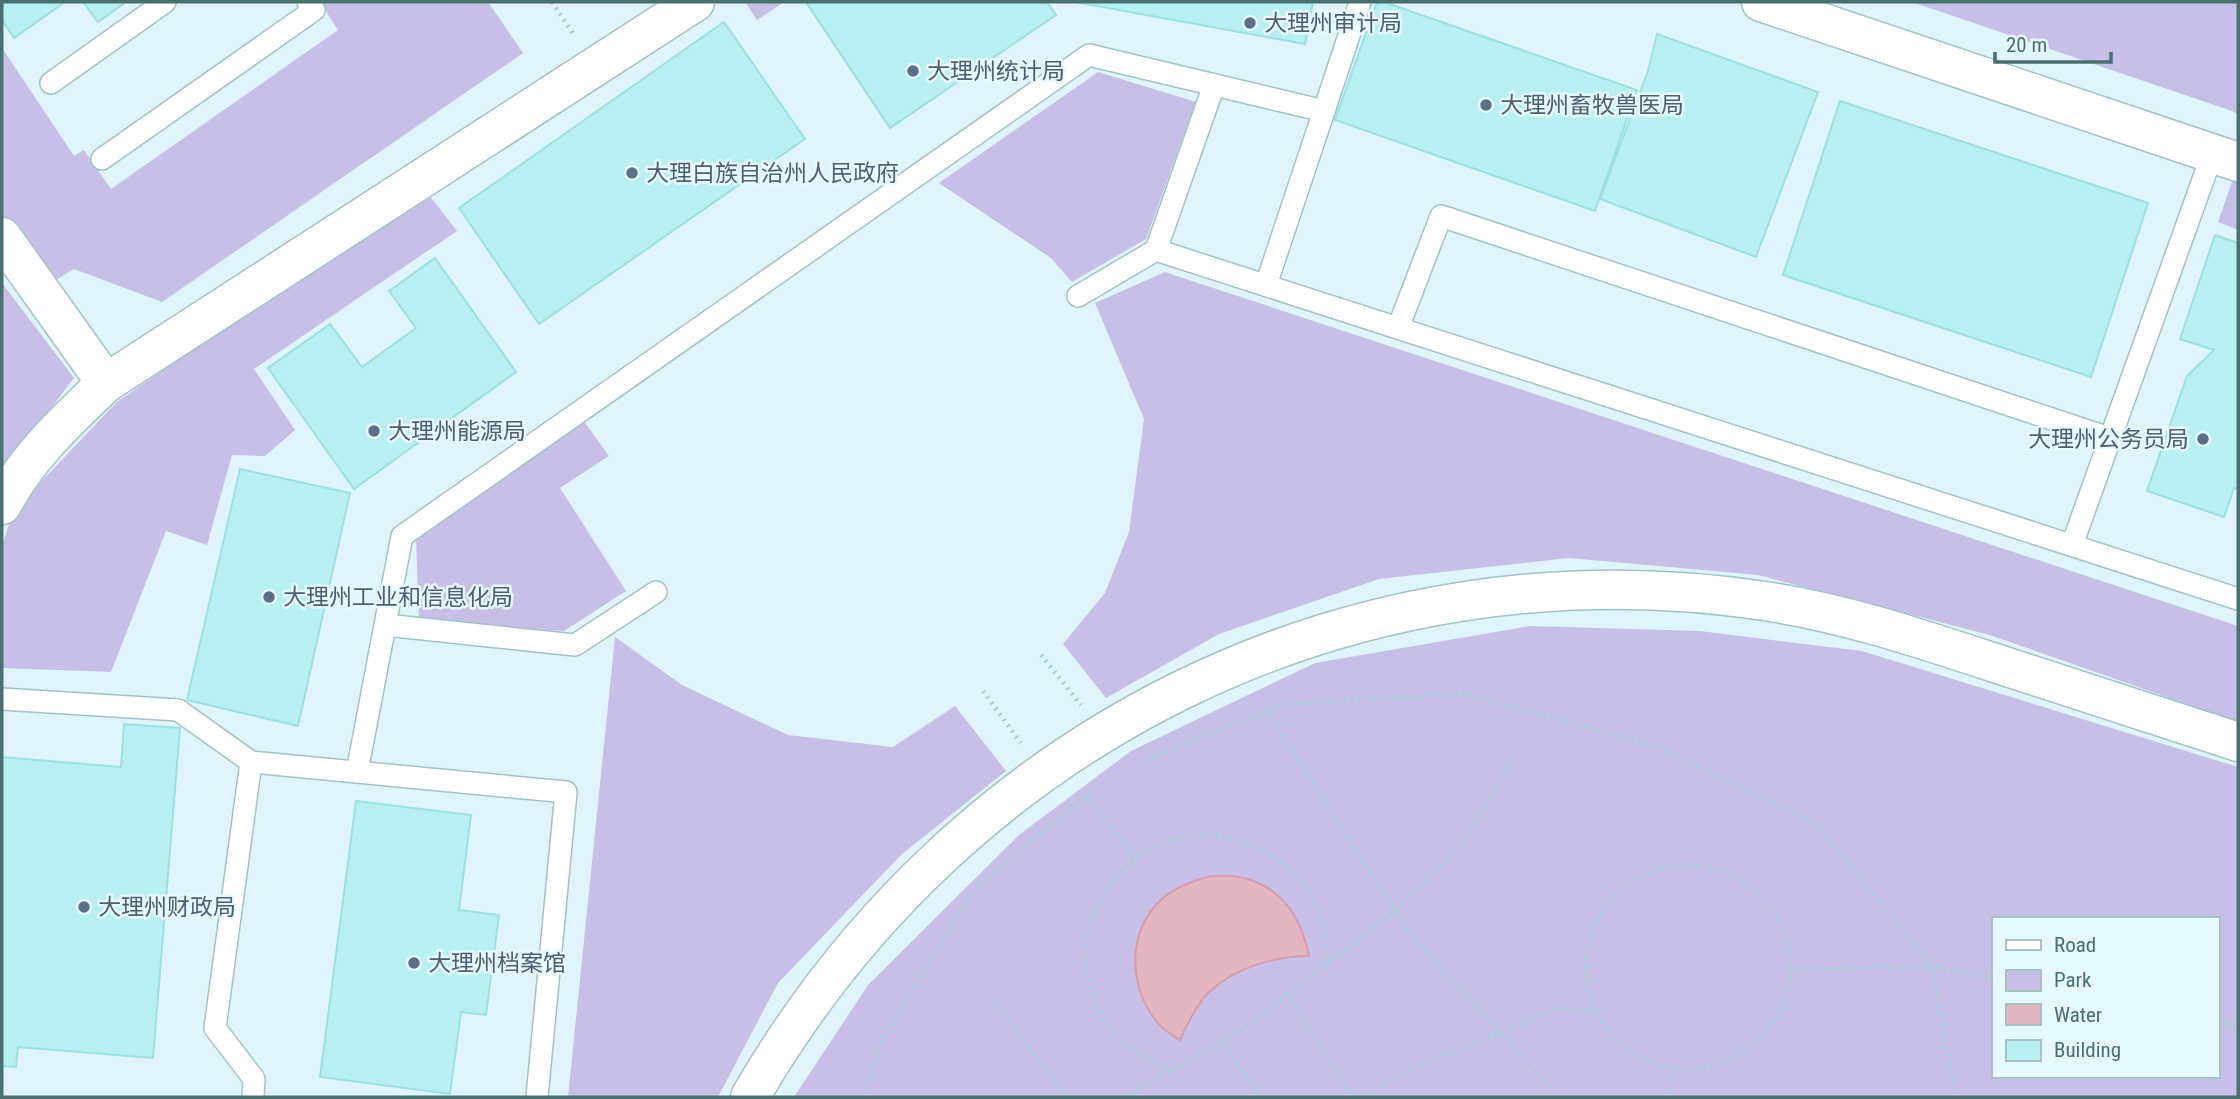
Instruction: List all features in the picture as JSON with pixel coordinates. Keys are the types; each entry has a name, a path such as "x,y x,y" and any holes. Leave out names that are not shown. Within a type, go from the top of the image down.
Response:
{"street":[{"path":"2,505 35,457 60,427 106,383 695,2"},
{"path":"1761,2 2225,157"},
{"path":"2,237 106,383"},
{"path":"750,1097 773,1057 820,989 872,925 930,865 991,810 1042,772 1103,733 1202,680 1278,649 1357,624 1464,602 1519,594 1601,590 1711,595 1766,601 1846,617 1925,640 2238,742"}],"lane":[{"path":"51,83 165,2"},
{"path":"102,159 314,10 308,2"},
{"path":"1266,285 1360,2"},
{"path":"357,772 402,536 1088,55 1324,111"},
{"path":"1078,296 1156,250 1214,85"},
{"path":"2072,545 2225,157"},
{"path":"1398,328 1441,216 2112,439"},
{"path":"1156,250 2238,599"},
{"path":"385,625 575,645 656,592"},
{"path":"2,699 178,710 251,762 566,792 537,1097"},
{"path":"251,762 215,1028 254,1079 253,1097"}],"path":[{"path":"552,2 564,19"},
{"path":"1041,655 1103,733"},
{"path":"983,691 1042,772"},
{"path":"1139,762 1284,704 1466,694 1658,747 1816,823 1933,967 1956,1097"},
{"path":"1267,711 1408,931 1559,1097"},
{"path":"1125,1097 1248,1026 1395,911 1462,844 1514,758"},
{"path":"866,1097 878,1048 973,891 1096,787"},
{"path":"1087,794 1135,859"},
{"path":"1170,1071 1120,1040 1097,1008 1086,970 1087,931 1102,894 1126,864 1161,842 1200,834 1241,839 1277,856 1305,885 1323,921 1327,965"},
{"path":"1686,865 1718,869 1747,884 1771,907 1785,936 1790,969 1784,1001 1767,1032 1742,1055 1710,1068 1675,1069 1642,1060 1615,1040 1595,1012 1586,979 1588,944 1602,912 1624,887 1653,871 1686,865"},
{"path":"1790,969 1933,967 1992,979"},
{"path":"1288,994 1353,1097"},
{"path":"996,1003 1066,1097"},
{"path":"1360,1097 1420,1064 1502,1034 1556,1007 1595,1012"},
{"path":"2219,1022 2238,1026"},
{"path":"1222,1041 1260,1097"},
{"path":"1668,1097 1675,1069"}],"green space":[{"path":"320,2 488,2 523,53 162,302 74,269 46,286 2,221 2,48 74,156 84,150 111,189 338,30"},
{"path":"745,2 784,2 757,20"},
{"path":"1912,2 2238,2 2238,114 2232,111"},
{"path":"1098,72 1196,102 1146,239 1072,282 1051,258 939,183"},
{"path":"2234,176 2238,178 2238,230 2218,222"},
{"path":"425,190 457,231 254,369 295,430 265,456 232,455 207,545 166,531 111,672 2,668 2,547 13,511 117,402"},
{"path":"1165,272 2238,626 2238,722 1990,635 1758,575 1569,558 1379,579 1219,634 1106,698 1063,644 1105,593 1129,532 1144,419 1095,303"},
{"path":"2,283 74,378 2,472"},
{"path":"580,416 609,456 560,488 626,591 564,631 419,621 416,540"},
{"path":"1530,626 1700,631 1862,651 2238,767 2238,1097 794,1097 868,985 1019,835 1131,751 1315,663"},
{"path":"615,637 682,685 788,735 893,747 955,706 1006,771 902,854 778,983 718,1097 568,1097"}],"water":[{"path":"1211,876 1236,876 1254,881 1277,895 1287,905 1301,928 1309,956 1282,958 1255,965 1218,984 1192,1015 1180,1040 1160,1026 1148,1009 1137,977 1137,944 1150,912 1167,894"}],"building":[{"path":"2,2 65,2 14,38 2,20"},
{"path":"83,2 126,2 98,22"},
{"name":"大理州统计局","path":"806,2 1047,2 1056,15 890,128"},
{"name":"大理州审计局","path":"1075,2 1313,2 1305,44"},
{"name":"大理州畜牧兽医局","path":"1377,2 1384,2 1637,90 1595,211 1335,120"},
{"name":"大理白族自治州人民政府","path":"724,22 805,139 539,324 459,208"},
{"path":"1657,34 1818,92 1756,257 1600,199 1648,71"},
{"path":"1840,101 2148,203 2091,377 1783,275"},
{"path":"2215,235 2238,243 2238,489 2234,488 2224,517 2147,491 2187,376 2214,350 2180,339"},
{"name":"大理州能源局","path":"435,258 516,372 354,489 268,368 330,324 362,367 416,328 389,291"},
{"name":"大理州工业和信息化局","path":"240,469 350,493 298,726 187,700"},
{"name":"大理州财政局","path":"124,724 180,728 153,1058 18,1047 16,1067 2,1066 2,757 121,767"},
{"name":"大理州档案馆","path":"356,801 471,815 459,910 499,915 486,1015 461,1012 450,1094 320,1077"}],"place":[{"name":"大理州审计局","path":"1250,23"},
{"name":"大理州统计局","path":"913,71"},
{"name":"大理州畜牧兽医局","path":"1486,105"},
{"name":"大理白族自治州人民政府","path":"632,173"},
{"name":"大理州能源局","path":"374,431"},
{"name":"大理州公务员局","path":"2203,439"},
{"name":"大理州工业和信息化局","path":"269,597"},
{"name":"大理州财政局","path":"84,907"},
{"name":"大理州档案馆","path":"414,963"}]}
